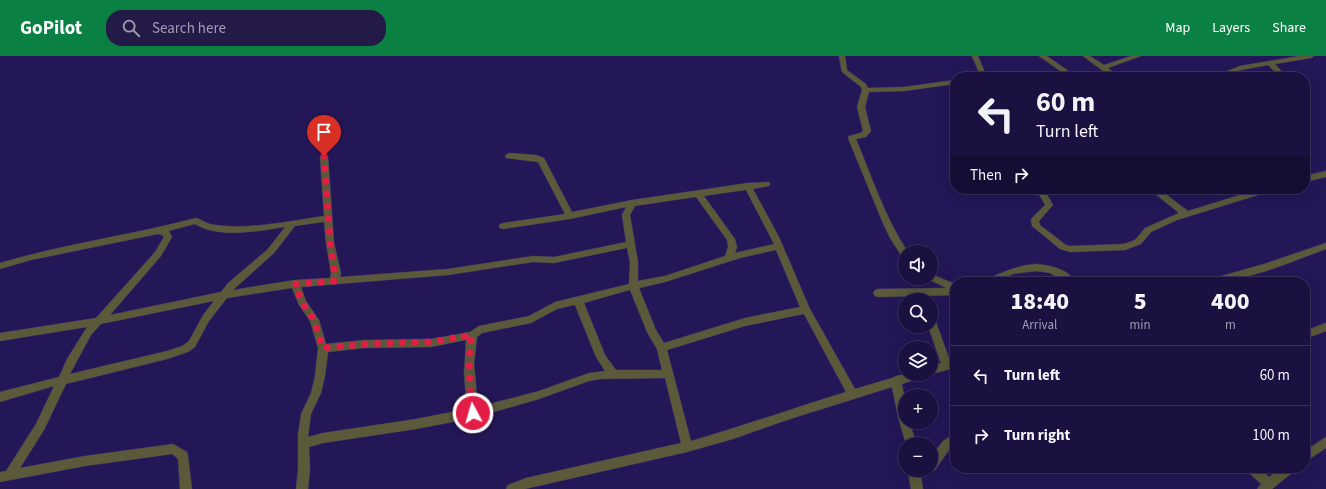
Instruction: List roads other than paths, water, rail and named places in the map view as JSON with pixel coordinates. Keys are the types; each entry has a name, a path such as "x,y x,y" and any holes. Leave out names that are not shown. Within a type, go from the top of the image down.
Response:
{"street":[{"path":"842,56 844,71 864,86 866,90 861,107 867,131 863,135 852,138 886,221 899,245"},
{"path":"975,56 982,72"},
{"path":"1042,56 1066,72"},
{"path":"1086,56 1108,72"},
{"path":"1102,68 1138,56"},
{"path":"1229,72 1269,62 1311,56"},
{"path":"1269,62 1279,72"},
{"path":"866,90 904,89 950,83"},
{"path":"324,156 330,243 336,273 334,281"},
{"path":"509,156 536,158 541,160 570,216"},
{"path":"1310,178 1326,174"},
{"path":"503,226 570,216 632,202 766,184"},
{"path":"748,186 778,246 806,310 853,395"},
{"path":"698,193 731,239 733,244 728,259"},
{"path":"1043,194 1049,206 1040,214 1035,223 1040,230 1066,248 1126,247 1138,242 1148,230 1155,226 1186,214 1252,194"},
{"path":"1160,194 1186,214"},
{"path":"632,202 626,215 634,262 633,286 652,332 662,348 687,447"},
{"path":"0,266 32,257 158,232 196,221 206,227 215,229 258,228 329,218"},
{"path":"0,397 167,355 185,349 192,344 206,318 231,286 271,251 292,224"},
{"path":"5,475 40,427 82,342 98,321 122,296 158,254 168,237 165,232 158,232"},
{"path":"0,337 98,321 224,295 295,284 448,272 533,259 559,259 631,244"},
{"path":"323,348 364,344 431,342 472,335 479,330 531,319 555,306 665,279 728,259 778,246"},
{"path":"1228,277 1265,267 1326,246"},
{"path":"998,277 1012,271 1041,268 1056,271 1064,277"},
{"path":"938,280 950,286"},
{"path":"295,284 302,302 314,320 323,348 320,376 316,393 306,414 302,435 304,469 302,489"},
{"path":"938,293 950,292"},
{"path":"878,293 898,294"},
{"path":"578,301 601,357 613,375"},
{"path":"662,348 745,322 806,310"},
{"path":"1310,333 1326,327"},
{"path":"936,333 950,363"},
{"path":"472,335 470,344 470,367 473,413"},
{"path":"938,368 950,365"},
{"path":"303,444 323,438 409,425 473,413 539,395 600,374 668,374"},
{"path":"512,489 526,483 687,447 733,434 896,380 903,417 909,437"},
{"path":"938,456 950,442"},
{"path":"1310,453 1326,442"},
{"path":"5,475 85,461 173,449 183,456 186,489"},
{"path":"1256,473 1266,486 1283,473"},
{"path":"916,489 917,477"}]}
